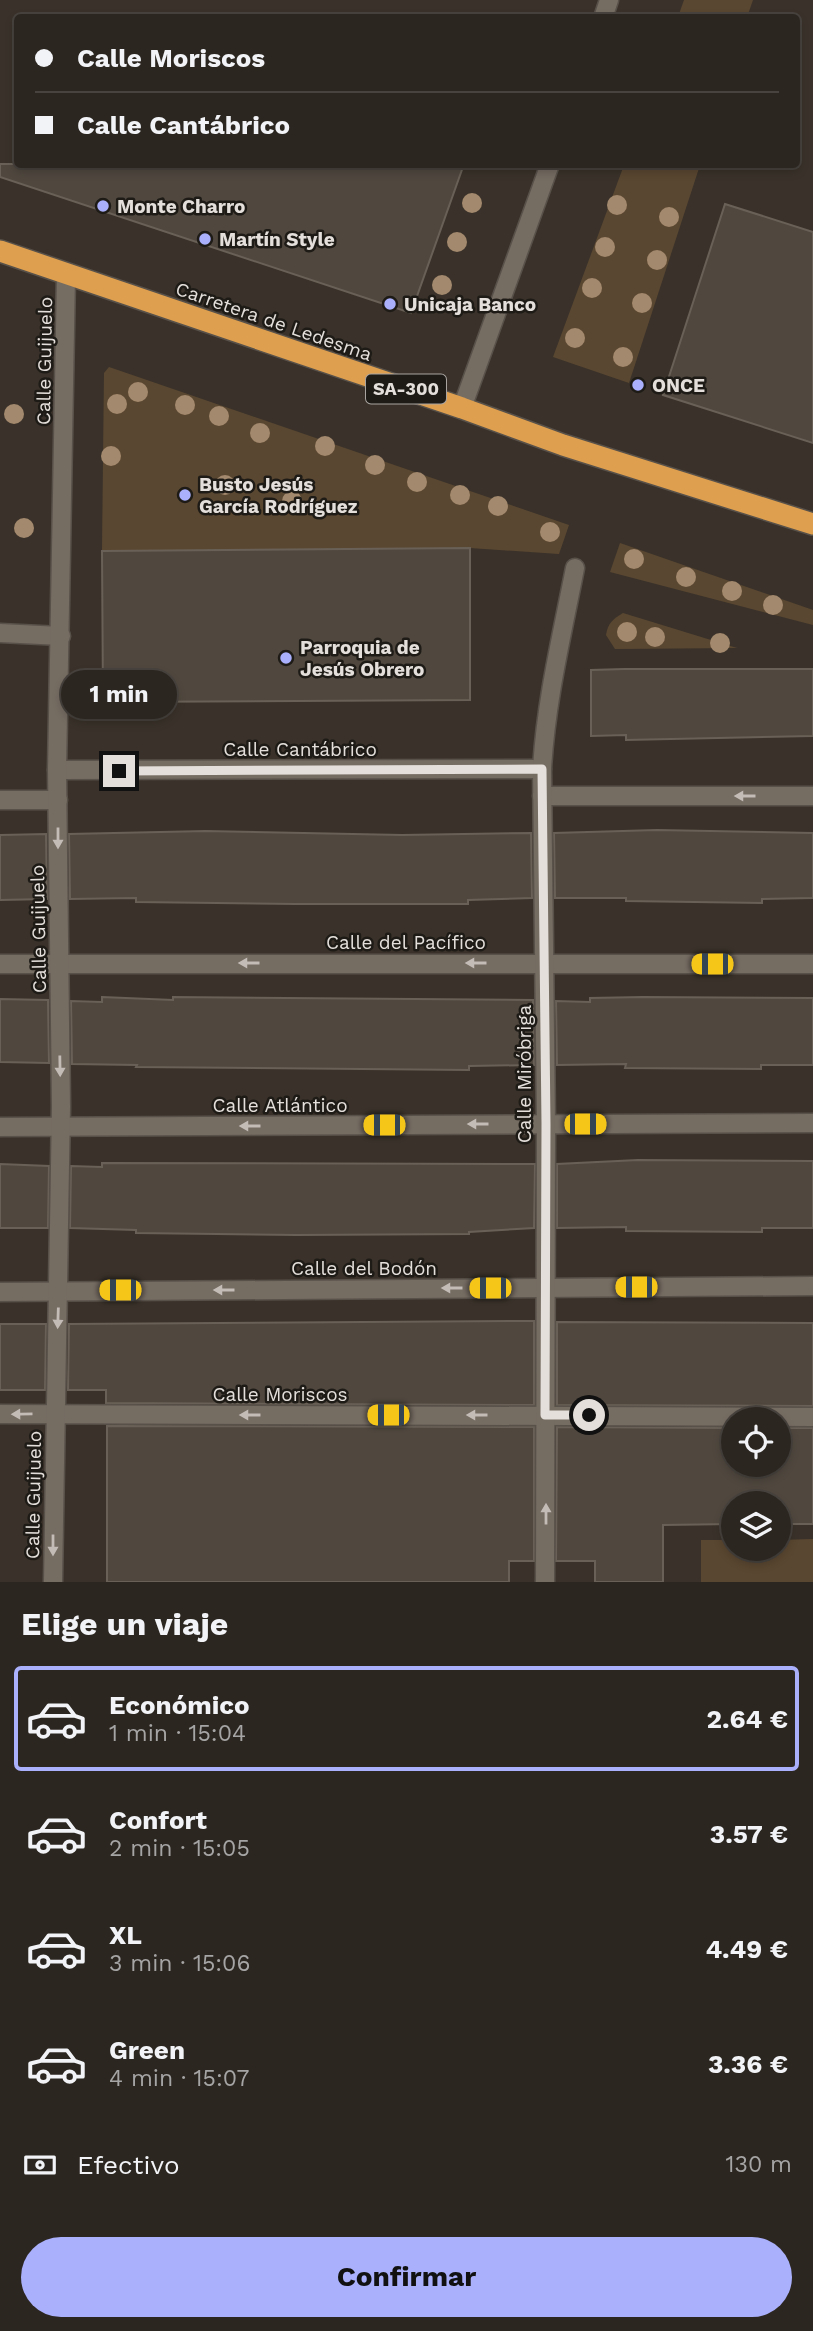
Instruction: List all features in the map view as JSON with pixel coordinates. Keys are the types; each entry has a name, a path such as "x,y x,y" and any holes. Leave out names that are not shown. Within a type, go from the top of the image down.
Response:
{"highway":[{"name":"Carretera de Ledesma","path":"0,251 564,444 813,524"}],"street":[{"path":"461,408 549,168"},
{"name":"Calle Guijuelo","path":"53,1582 60,1127 57,770 66,275"},
{"name":"Calle Miróbriga","path":"545,1582 546,1124 542,769 553,668 575,568"},
{"path":"0,633 61,636"},
{"name":"Calle Cantábrico","path":"57,770 542,769"},
{"path":"542,796 813,796"},
{"path":"0,800 58,800"},
{"name":"Calle del Pacífico","path":"0,964 813,964"},
{"name":"Calle Atlántico","path":"0,1128 813,1123"},
{"name":"Calle del Bodón","path":"0,1292 813,1286"},
{"name":"Calle Moriscos","path":"0,1414 813,1417"}],"shaded area":[{"path":"684,0 753,0 748,14 679,14"},
{"path":"623,168 699,168 629,383 553,357"},
{"path":"109,367 569,525 559,554 470,548 102,551 104,373"},
{"path":"620,543 813,610 813,625 610,572"},
{"path":"623,613 737,648 615,649 606,635 612,622"},
{"path":"813,1539 813,1582 701,1582 701,1540 721,1540 721,1561 791,1561 791,1540"}],"building":[{"path":"0,164 14,164 14,168 463,168 411,313 0,177"},
{"path":"725,204 813,232 813,443 663,395"},
{"name":"Parroquia de Jesús Obrero","path":"470,548 470,700 103,702 102,551"},
{"path":"813,669 813,736 626,740 626,735 591,736 591,670"},
{"path":"657,830 813,833 813,898 762,899 762,903 555,898 554,833"},
{"path":"206,831 402,835 531,833 532,898 468,900 468,904 295,904 136,902 136,898 70,899 69,834"},
{"path":"46,834 47,899 0,900 0,835"},
{"path":"102,997 173,1000 173,997 533,1000 534,1065 469,1066 469,1070 72,1064 71,1001 102,1002"},
{"path":"590,998 813,998 813,1065 761,1065 761,1069 625,1068 626,1064 557,1065 556,1001 590,1002"},
{"path":"0,999 48,1000 49,1063 0,1062"},
{"path":"638,1160 813,1161 813,1228 762,1228 762,1232 626,1231 626,1227 557,1228 557,1164"},
{"path":"102,1163 535,1164 534,1228 469,1234 296,1235 136,1233 136,1230 70,1228 71,1166 102,1167"},
{"path":"0,1164 49,1166 48,1228 0,1228"},
{"path":"534,1321 534,1405 106,1403 106,1390 68,1390 69,1324"},
{"path":"557,1322 813,1323 813,1406 557,1405"},
{"path":"0,1324 46,1324 45,1390 0,1390"},
{"path":"107,1426 534,1427 534,1561 509,1561 509,1582 107,1582"},
{"path":"557,1427 721,1428 721,1477 791,1477 791,1428 813,1428 813,1524 791,1524 791,1491 721,1491 721,1524 663,1525 663,1582 595,1582 595,1561 556,1561"}],"place":[{"name":"Monte Charro","path":"103,206"},
{"name":"Martín Style","path":"205,239"},
{"name":"Unicaja Banco","path":"390,304"},
{"name":"ONCE","path":"638,385"},
{"name":"Busto Jesús García Rodríguez","path":"185,495"},
{"name":"Parroquia de Jesús Obrero","path":"286,658"}],"route":[{"path":"119,771 542,769 546,1124 545,1415 589,1415"}]}
